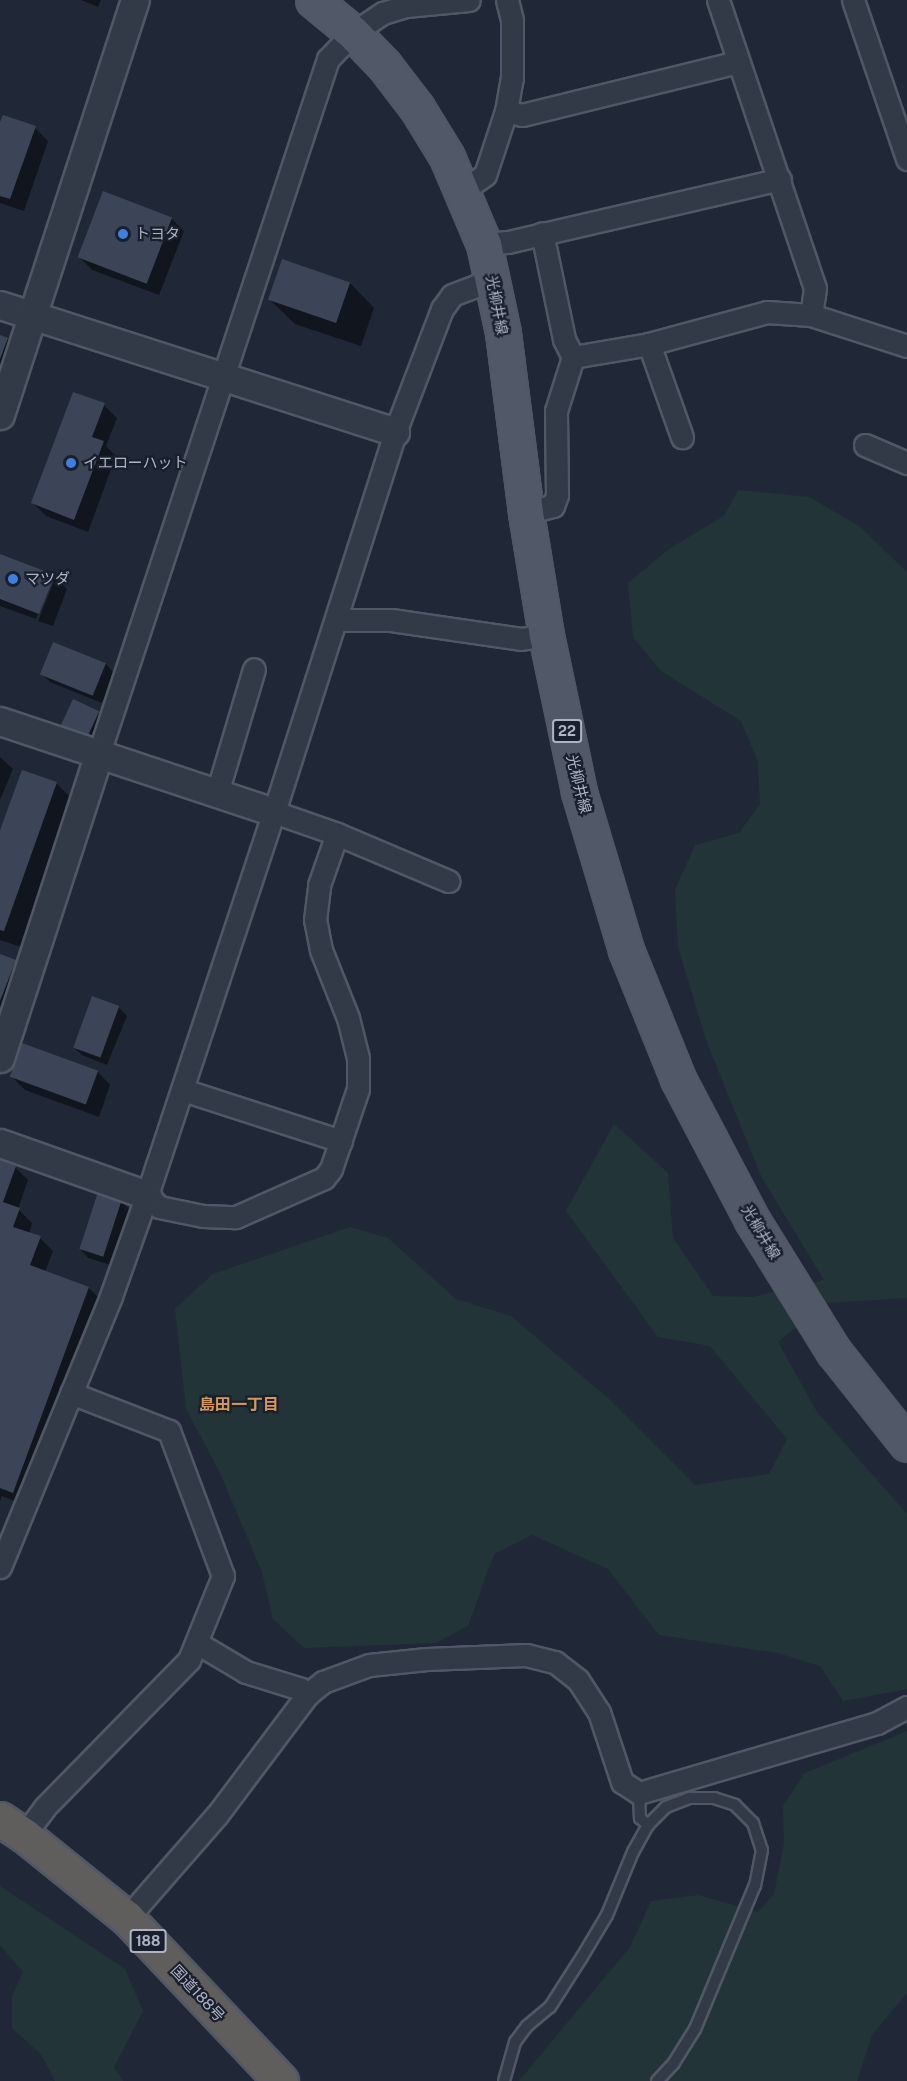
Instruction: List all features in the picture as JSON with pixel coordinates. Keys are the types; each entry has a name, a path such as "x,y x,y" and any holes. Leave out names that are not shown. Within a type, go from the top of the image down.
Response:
{"highway":[{"name":"国道188号","path":"12,1827 127,1918 281,2081"}],"main road":[{"name":"光柳井線","path":"313,0 353,33 384,65 417,108 447,156 484,244 503,333 526,513 546,635 579,792 626,950 678,1079 752,1220 834,1352 907,1444"}],"street":[{"path":"0,415 135,0"},
{"path":"0,1058 328,59 381,7 469,0"},
{"path":"462,191 485,175 506,111 512,78 512,20 507,0"},
{"path":"718,0 815,288 811,315"},
{"path":"853,0 907,159"},
{"path":"506,111 522,115 737,62"},
{"path":"484,244 508,242 542,232 780,179"},
{"path":"526,513 553,506 557,495 556,411 573,357 564,339 542,232"},
{"path":"0,1567 111,1296 147,1195 337,620 395,432 442,309 452,295 476,286 493,284"},
{"path":"0,305 395,432"},
{"path":"573,357 650,344 767,312 811,315 907,346"},
{"path":"650,344 682,437"},
{"path":"866,445 907,463"},
{"path":"337,620 391,620 521,639 546,635"},
{"path":"217,793 254,669"},
{"path":"0,721 337,834 448,881"},
{"path":"0,1143 147,1195 159,1207 203,1216 236,1217 324,1178 332,1169 358,1089 358,1058 348,1018 321,950 315,920 319,885 337,834"},
{"path":"183,1090 340,1142"},
{"path":"12,1827 44,1809 189,1660 223,1576 169,1431 71,1393"},
{"path":"197,1643 246,1672 301,1689 308,1694"},
{"path":"127,1918 216,1815 308,1694 323,1682 369,1665 427,1659 526,1655 555,1662 578,1680 599,1712 622,1782 639,1792 877,1723 907,1707"}],"lane":[{"path":"639,1792 640,1818 648,1825"},
{"path":"504,2081 515,2042 527,2026 550,2007 582,1957 607,1915 633,1852 648,1825 666,1807 690,1798 714,1798 735,1805 753,1823 762,1850 755,1885 695,2029 674,2063 657,2081"}],"shaded area":[{"path":"738,490 809,497 859,526 907,572 907,1298 826,1303 778,1342 817,1412 907,1514 907,1689 843,1701 820,1666 778,1653 659,1635 608,1569 532,1535 494,1554 468,1626 436,1643 304,1648 273,1619 262,1572 219,1471 186,1409 175,1309 213,1274 350,1227 388,1238 456,1299 511,1316 609,1399 695,1485 769,1474 787,1439 710,1346 658,1337 566,1211 614,1124 668,1173 673,1238 713,1296 753,1297 824,1280 762,1178 707,1043 678,947 675,890 695,845 739,833 760,804 758,762 741,721 661,671 633,637 628,583 669,549 724,516"},
{"path":"907,1731 907,1993 872,2035 857,2081 519,2081 630,1947 651,1901 698,1895 758,1912 774,1894 784,1843 783,1806 805,1773"},
{"path":"0,1886 125,1969 143,2011 114,2067 123,2081 55,2081 41,2054 12,2028 12,1996 23,1972 0,1945"}],"building":[{"path":"3,115 36,126 10,199 0,196 0,122"},
{"path":"103,191 172,218 147,284 78,257"},
{"path":"282,259 350,282 336,323 268,300"},
{"path":"0,335 8,338 0,359"},
{"path":"73,392 105,403 92,437 104,441 74,520 31,503"},
{"path":"0,554 55,575 39,614 0,599"},
{"path":"53,642 106,663 93,696 40,674"},
{"path":"73,699 99,711 84,744 58,732"},
{"path":"22,770 57,782 4,931 0,930 0,830"},
{"path":"0,954 16,960 0,1001"},
{"path":"92,996 119,1006 100,1058 73,1048"},
{"path":"22,1043 98,1071 86,1105 10,1077"},
{"path":"0,1160 16,1166 3,1202 20,1208 13,1227 41,1236 30,1265 89,1287 13,1493 0,1488"},
{"path":"98,1192 122,1200 103,1257 79,1249"}],"place":[{"name":"トヨタ","path":"123,234"},
{"name":"イエローハット","path":"71,463"},
{"name":"マツダ","path":"13,579"}],"district":[{"name":"島田一丁目","path":"239,1405"}]}
